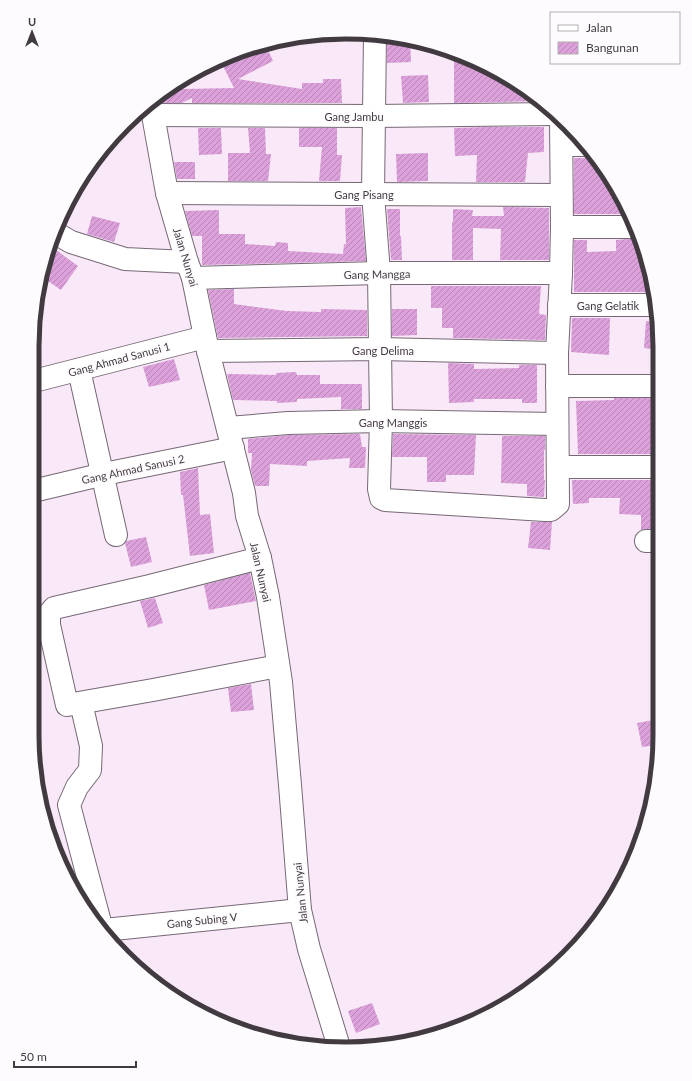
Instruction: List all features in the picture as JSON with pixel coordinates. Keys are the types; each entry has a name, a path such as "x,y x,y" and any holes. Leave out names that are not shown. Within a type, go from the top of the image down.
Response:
{"street":[{"path":"375,41 373,194 379,274 381,421 379,495 385,500 551,510 558,504 557,386 562,227 561,127"},
{"name":"Gang Jambu","path":"151,109 374,116 547,114"},
{"name":"Jalan Nunyai","path":"151,109 167,193 190,270 206,344 244,493 247,516 260,558 268,597 278,666 290,785 300,910 309,949 337,1042"},
{"path":"562,145 577,144"},
{"name":"Gang Pisang","path":"167,193 561,195"},
{"path":"562,227 629,227"},
{"name":"Gang Mangga","path":"60,235 71,242 125,259 190,270 379,274 561,273"},
{"name":"Gang Gelatik","path":"559,305 650,305"},
{"name":"Gang Delima","path":"206,344 558,353"},
{"name":"Gang Ahmad Sanusi 1","path":"39,381 79,370 206,344"},
{"path":"79,370 104,474 116,535"},
{"path":"557,386 653,386"},
{"name":"Gang Manggis","path":"230,438 288,423 381,421 558,424"},
{"name":"Gang Ahmad Sanusi 2","path":"39,490 104,474 230,438"},
{"path":"558,467 653,467"},
{"path":"260,558 150,586 54,608 49,614 49,625 67,705 278,666"},
{"path":"81,702 91,746 90,770 77,787 69,805 99,917"},
{"name":"Gang Subing V","path":"109,930 300,910"}],"building":[{"path":"387,42 410,46 411,62 387,63"},
{"path":"267,49 273,61 238,79 302,89 302,83 323,83 323,79 341,79 342,103 192,103 192,98 182,103 162,103 161,101 181,87 182,89 234,88 223,65"},
{"path":"454,58 500,80 532,101 454,103"},
{"path":"428,75 429,102 403,103 401,76"},
{"path":"544,127 544,152 528,153 525,182 476,182 477,155 455,156 454,128"},
{"path":"198,128 221,128 222,154 199,155"},
{"path":"248,128 265,128 266,154 271,154 268,181 228,181 228,153 250,153"},
{"path":"299,128 337,128 337,155 342,155 340,181 319,181 322,147 299,147"},
{"path":"428,153 428,181 397,182 396,154"},
{"path":"588,157 601,175 623,214 574,214 574,158"},
{"path":"174,162 195,162 195,179 177,179"},
{"path":"361,207 366,261 202,265 202,236 192,236 185,211 219,210 219,234 245,234 245,244 275,246 276,242 288,243 288,251 343,254 344,244 346,244 345,208"},
{"path":"503,207 549,208 549,260 500,260 501,229 473,228 473,260 452,260 453,209 473,210 472,216 504,216"},
{"path":"387,209 400,209 402,260 391,260"},
{"path":"92,216 120,223 114,242 87,234"},
{"path":"634,238 643,267 648,292 574,292 574,240 587,240 587,252 616,251 616,240"},
{"path":"56,250 78,266 61,290 46,280 53,255"},
{"path":"431,286 541,286 539,314 546,315 545,340 453,338 453,328 442,328 442,308 431,308"},
{"path":"234,289 234,304 287,311 321,312 321,309 367,310 367,336 218,338 208,290"},
{"path":"392,309 417,309 417,335 392,336"},
{"path":"572,318 610,318 609,355 571,352"},
{"path":"646,321 652,321 653,349 644,348"},
{"path":"174,359 180,380 149,387 143,367"},
{"path":"448,363 474,364 474,369 519,368 519,365 537,365 537,403 522,403 522,399 474,399 474,402 449,403"},
{"path":"296,372 297,375 320,375 320,384 362,384 362,409 341,409 341,397 297,399 297,402 277,403 277,401 233,400 227,374 276,375 276,373"},
{"path":"614,398 653,398 653,454 578,454 576,401 614,400"},
{"path":"360,434 362,447 366,447 365,468 349,468 350,458 307,461 307,466 270,464 269,486 255,486 251,470 252,453 248,453 248,439 289,435"},
{"path":"393,434 476,435 474,475 446,475 446,482 427,482 427,457 392,457"},
{"path":"502,436 545,436 544,497 527,496 527,484 501,483"},
{"path":"198,468 200,515 210,514 214,553 190,556 183,495 181,495 180,472"},
{"path":"572,480 653,480 653,529 641,530 641,515 619,514 620,498 589,498 589,503 573,504"},
{"path":"531,522 552,522 550,550 528,548"},
{"path":"146,537 152,562 131,567 125,543 126,541"},
{"path":"250,573 256,601 209,610 204,585"},
{"path":"155,598 163,623 148,628 140,601"},
{"path":"251,684 254,710 231,712 228,688"},
{"path":"653,720 652,746 642,747 637,723"},
{"path":"372,1003 380,1024 356,1033 348,1011"}]}
